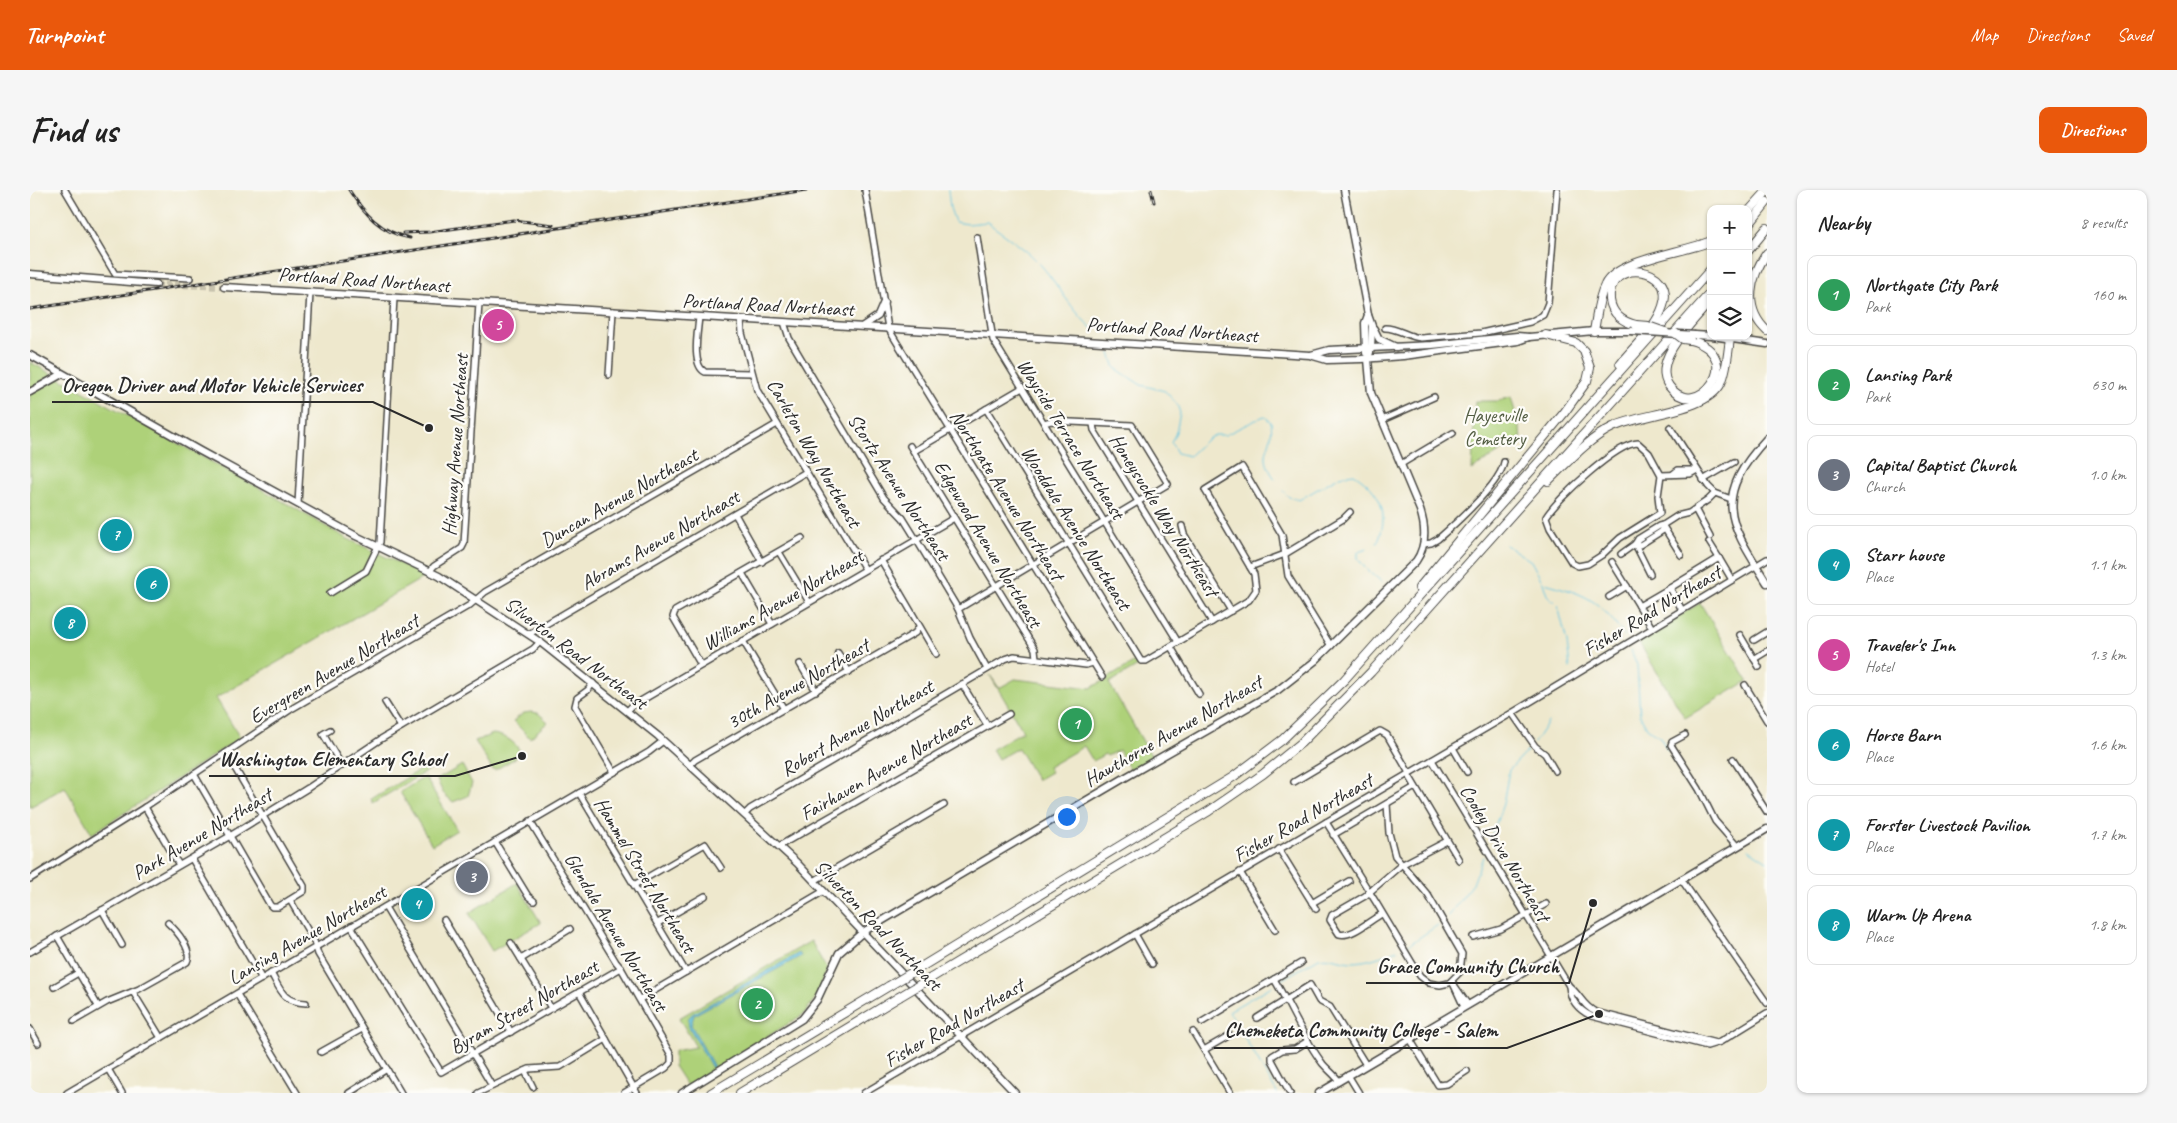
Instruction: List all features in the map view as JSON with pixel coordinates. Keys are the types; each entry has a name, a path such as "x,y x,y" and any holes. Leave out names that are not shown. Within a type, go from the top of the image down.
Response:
{"highway":[{"path":"1752,208 1767,191"},
{"path":"1752,221 1767,202"},
{"path":"1749,250 1767,228"},
{"path":"1594,331 1604,287 1614,273 1631,264 1707,242"},
{"path":"1767,253 1755,272 1750,295 1754,312 1767,331"},
{"path":"1517,486 1544,450 1608,378 1659,315 1664,303 1662,286 1653,275 1638,270 1622,275 1612,287 1610,294 1612,307 1618,317 1633,328 1648,326 1665,332"},
{"path":"711,1093 1233,777 1282,740 1344,680 1707,273"},
{"path":"740,1093 1202,815 1274,766 1317,729 1346,699 1708,295"},
{"path":"1675,333 1683,339 1693,338 1713,354 1717,365 1717,372 1713,385 1703,393 1694,396 1683,396 1672,390 1664,376 1664,366 1669,352 1707,305"},
{"path":"1344,680 1368,647 1408,602 1564,413 1587,381 1590,368 1584,351 1576,343 1546,335"},
{"path":"1515,511 1586,446 1610,428 1634,418 1697,404 1712,395 1722,379 1730,340"}],"main road":[{"path":"1344,190 1368,315 1379,339 1397,348"},
{"path":"30,274 156,284"},
{"name":"Portland Road Northeast","path":"224,287 1310,355 1327,360 1368,359 1518,341 1529,337"},
{"path":"863,327 878,316 884,302"},
{"path":"1368,315 1365,323 1371,393 1422,516 1425,530 1424,544"},
{"path":"1368,349 1372,326"},
{"name":"Portland Road Northeast","path":"1310,355 1329,350 1397,348 1517,336 1529,337 1633,328"},
{"path":"1665,332 1675,333"},
{"path":"1693,338 1707,336"},
{"path":"1742,340 1767,344"},
{"name":"Silverton Road Northeast","path":"30,355 200,452 378,547 430,571 477,599 540,642 628,710 779,846 1016,1093"},
{"path":"30,392 62,374"},
{"path":"1767,438 1740,474 1731,500 1732,520 1736,530 1767,583"},
{"name":"Hawthorne Avenue Northeast","path":"682,1093 802,1020 817,1000 839,953 863,932 1294,679 1331,646 1409,569 1418,557 1424,544"},
{"path":"1319,1093 1767,829"}],"street":[{"path":"65,190 113,273 190,278"},
{"path":"865,190 888,328"},
{"path":"1384,328 1394,328 1421,338 1490,332 1530,322 1543,315 1548,303 1557,190"},
{"name":"Wayside Terrace Northeast","path":"977,237 991,335 1178,642"},
{"path":"298,504 310,293"},
{"path":"330,592 366,571 380,541 394,298"},
{"name":"Highway Avenue Northeast","path":"430,571 434,566 462,548 464,544 479,303"},
{"path":"609,375 613,311"},
{"path":"699,317 696,362 700,369 704,372 752,373"},
{"name":"Carleton Way Northeast","path":"741,319 757,390 865,569"},
{"name":"Stortz Avenue Northeast","path":"784,322 789,338 884,498 903,518 958,609 970,638 987,669"},
{"name":"Northgate Avenue Northeast","path":"888,328 1102,677"},
{"path":"950,430 1022,388"},
{"path":"1382,420 1434,397"},
{"name":"Wooddale Avenue Northeast","path":"986,409 1142,662 1171,647"},
{"path":"958,609 1168,484 1132,425 1051,421 1044,423"},
{"name":"Duncan Avenue Northeast","path":"477,599 494,587 777,424"},
{"name":"Honeysuckle Way Northeast","path":"1093,424 1094,430 1212,622"},
{"path":"1670,426 1704,480 1715,492 1731,500"},
{"name":"Edgewood Avenue Northeast","path":"950,430 912,449 1035,649 1036,658"},
{"path":"1400,464 1452,433"},
{"path":"1638,443 1649,453 1662,476 1658,496 1661,510 1658,516 1620,538 1602,555 1588,564 1578,566 1569,560 1546,517 1599,463 1628,444 1638,443"},
{"path":"1424,544 1438,539 1472,505 1502,472 1504,462"},
{"path":"1704,480 1734,462"},
{"path":"1199,694 1171,647 1249,600 1256,590 1256,580 1250,566 1205,490 1242,467 1280,531 1285,545 1288,576 1331,646"},
{"path":"1662,476 1673,474 1678,470 1697,470"},
{"name":"Abrams Avenue Northeast","path":"529,634 806,472"},
{"path":"1621,554 1635,544 1640,545 1662,531 1663,525 1674,517 1689,513 1708,500 1715,492"},
{"path":"1695,509 1732,580"},
{"path":"1250,566 1285,554 1344,519 1350,512"},
{"path":"735,514 762,562"},
{"name":"Williams Avenue Northeast","path":"628,710 743,640 954,518"},
{"path":"1663,525 1681,555"},
{"path":"1182,526 1184,534 1231,611"},
{"path":"701,665 672,614 684,605 802,538"},
{"path":"1635,544 1650,574"},
{"path":"779,552 809,602"},
{"path":"1639,606 1719,558"},
{"name":"Fisher Road Northeast","path":"864,1093 1512,713 1767,559"},
{"path":"881,560 936,654"},
{"path":"1612,562 1652,628"},
{"path":"742,573 772,624"},
{"path":"1609,597 1627,586"},
{"path":"1670,588 1682,610"},
{"name":"Evergreen Avenue Northeast","path":"30,879 145,807 293,708 470,605 477,599"},
{"name":"30th Avenue Northeast","path":"690,765 695,760 915,633 919,627"},
{"path":"1754,640 1767,632"},
{"path":"1740,634 1759,667"},
{"path":"743,640 784,709"},
{"name":"Park Avenue Northeast","path":"30,952 264,816 401,727 533,649 540,642"},
{"path":"1754,658 1767,651"},
{"path":"838,653 848,672"},
{"name":"Robert Avenue Northeast","path":"744,815 750,809 1010,657 1036,658 1086,665 1093,663"},
{"path":"800,664 816,690"},
{"path":"593,683 588,690 577,698 575,706 614,772"},
{"path":"962,684 987,725"},
{"path":"1745,684 1767,721"},
{"path":"385,702 401,727"},
{"path":"1512,713 1533,744 1545,754 1555,771"},
{"name":"Fairhaven Avenue Northeast","path":"779,846 1009,714"},
{"path":"330,730 323,734 342,766"},
{"path":"1294,782 1380,731 1387,735 1415,787 1459,860"},
{"path":"1685,735 1672,742 1671,745 1699,789 1715,821 1737,846"},
{"name":"Lansing Avenue Northeast","path":"67,1093 659,746 663,741"},
{"path":"1452,748 1467,772"},
{"path":"194,774 270,905 278,907 304,891 304,886 226,753"},
{"path":"1734,759 1767,812"},
{"name":"Cooley Drive Northeast","path":"1432,760 1569,986 1570,994 1577,1005 1591,1016 1707,1046 1716,1043 1767,1013"},
{"path":"1333,834 1415,787"},
{"name":"Hammel Street Northeast","path":"578,793 686,972"},
{"path":"1326,822 1420,976 1429,983 1437,984 1452,981 1461,967 1463,958 1460,949 1428,895 1395,856 1391,843 1387,804"},
{"path":"814,881 944,805"},
{"path":"145,807 179,865"},
{"name":"Glendale Avenue Northeast","path":"530,821 640,999 670,1053 671,1061 666,1068 634,1087"},
{"path":"1382,914 1369,920 1356,931 1343,935 1339,934 1330,920 1332,915 1369,892 1401,865 1447,840"},
{"path":"496,842 528,896 534,901"},
{"path":"634,885 705,844 721,868"},
{"path":"1279,849 1316,909"},
{"path":"192,858 262,979"},
{"path":"1240,872 1275,930"},
{"path":"1681,879 1767,1003"},
{"path":"1312,903 1349,881"},
{"path":"640,999 824,891"},
{"path":"658,923 705,896"},
{"path":"290,900 362,1029 401,1093"},
{"path":"1473,937 1501,928 1546,904"},
{"path":"385,907 492,1086"},
{"path":"102,910 122,946"},
{"path":"444,920 511,1032"},
{"path":"74,1021 98,1006 133,992 183,964 188,959 188,951 175,930 168,923"},
{"name":"Byram Street Northeast","path":"351,926 441,1072 621,968"},
{"path":"521,959 570,929"},
{"path":"1135,934 1152,964"},
{"path":"57,936 98,1006"},
{"path":"511,943 551,1008"},
{"path":"1202,1022 1301,963"},
{"path":"54,987 78,973"},
{"path":"271,973 285,997 296,1003 306,1003"},
{"path":"1274,980 1308,1041 1324,1065 1332,1071 1339,1081"},
{"path":"1452,981 1466,1006"},
{"path":"1257,1018 1310,985 1319,1001 1330,1007 1366,1065"},
{"path":"133,992 161,1038"},
{"path":"579,992 637,1093"},
{"path":"237,994 297,1093"},
{"path":"30,1029 38,1043"},
{"path":"321,1052 362,1029"},
{"path":"1193,1032 1230,1093"},
{"path":"1204,1050 1230,1035"},
{"path":"478,1093 525,1070 560,1066 606,1039"},
{"path":"1410,1039 1438,1085 1446,1084 1467,1071"},
{"path":"1290,1093 1272,1060 1272,1056 1283,1050 1295,1049 1308,1041"},
{"path":"108,1069 122,1093"},
{"path":"349,1093 387,1069"},
{"path":"525,1070 533,1087"},
{"path":"1348,1075 1358,1093"},
{"path":"624,1093 634,1087"}],"green space":[{"path":"30,362 272,495 346,538 426,576 216,698 240,738 92,834 65,787 30,807"},
{"name":"Hayesville Cemetery","path":"1511,397 1522,437 1472,470 1475,401 1498,401"},
{"path":"1700,603 1748,681 1685,718 1638,641"},
{"path":"1135,662 1138,666 1109,683 1152,757 1130,770 1119,750 1107,756 1105,754 1093,761 1084,746 1048,767 1051,772 1037,780 1018,748 998,759 992,749 1023,731 990,675 999,688 1015,679 1091,688"},
{"path":"524,713 538,713 548,722 530,738 513,721"},
{"path":"493,734 510,740 522,754 495,770 492,769 475,741"},
{"path":"430,764 432,768 373,803 371,799"},
{"path":"462,765 472,783 468,796 453,802 443,793 437,780"},
{"path":"425,777 457,830 432,845 400,792"},
{"path":"517,883 541,923 492,951 469,913"},
{"path":"811,941 827,970 818,994 804,1014 687,1086 674,1066 674,1051 696,1047 679,1018"}],"water":[{"path":"799,953 801,956 694,1015 691,1025 714,1067 712,1068 689,1027 688,1019 692,1014"}],"waterway":[{"path":"948,190 950,208 955,222 968,224 987,222 1020,246 1039,263 1079,315 1095,331"},
{"path":"1110,353 1115,368 1141,385 1165,391 1177,404 1180,413 1176,432 1171,442 1177,453 1189,456 1207,439 1215,435 1225,435 1264,416 1271,422 1272,431 1266,462 1275,479"},
{"path":"1283,491 1289,497 1299,500 1340,476 1354,474 1371,487 1380,504 1383,522 1377,543"},
{"path":"1506,545 1531,561 1547,595 1558,606 1567,642 1570,668"},
{"path":"1367,549 1358,552 1358,558 1365,568 1382,582"},
{"path":"1545,583 1572,591 1591,600 1607,614 1624,636"},
{"path":"1631,650 1637,665 1640,715 1647,728 1660,737 1668,751"},
{"path":"1534,743 1548,722"},
{"path":"1490,840 1503,804 1509,770 1527,751"},
{"path":"1673,759 1695,795"},
{"path":"1749,849 1767,861"},
{"path":"1447,917 1473,884 1483,857"},
{"path":"1407,946 1438,925"},
{"path":"1281,980 1319,958 1357,962 1397,950"},
{"path":"1272,986 1229,1011 1277,1093"}],"tunnel":[{"path":"156,284 224,287"}],"railway":[{"path":"349,190 374,221 390,232 410,238"},
{"path":"30,309 806,190"},
{"path":"1151,190 1154,202"},
{"path":"403,233 429,232 514,220 553,225"}],"place":[{"name":"Traveler's Inn","path":"498,325"},
{"name":"Oregon Driver and Motor Vehicle Services","path":"429,428"},
{"name":"Forster Livestock Pavilion","path":"116,535"},
{"name":"Horse Barn","path":"152,584"},
{"name":"Warm Up Arena","path":"70,623"},
{"name":"Northgate City Park","path":"1076,724"},
{"name":"Washington Elementary School","path":"522,756"},
{"name":"Capital Baptist Church","path":"472,877"},
{"name":"Grace Community Church","path":"1593,903"},
{"name":"Starr house","path":"417,904"},
{"name":"Lansing Park","path":"757,1004"},
{"name":"Chemeketa Community College - Salem","path":"1599,1014"}]}
